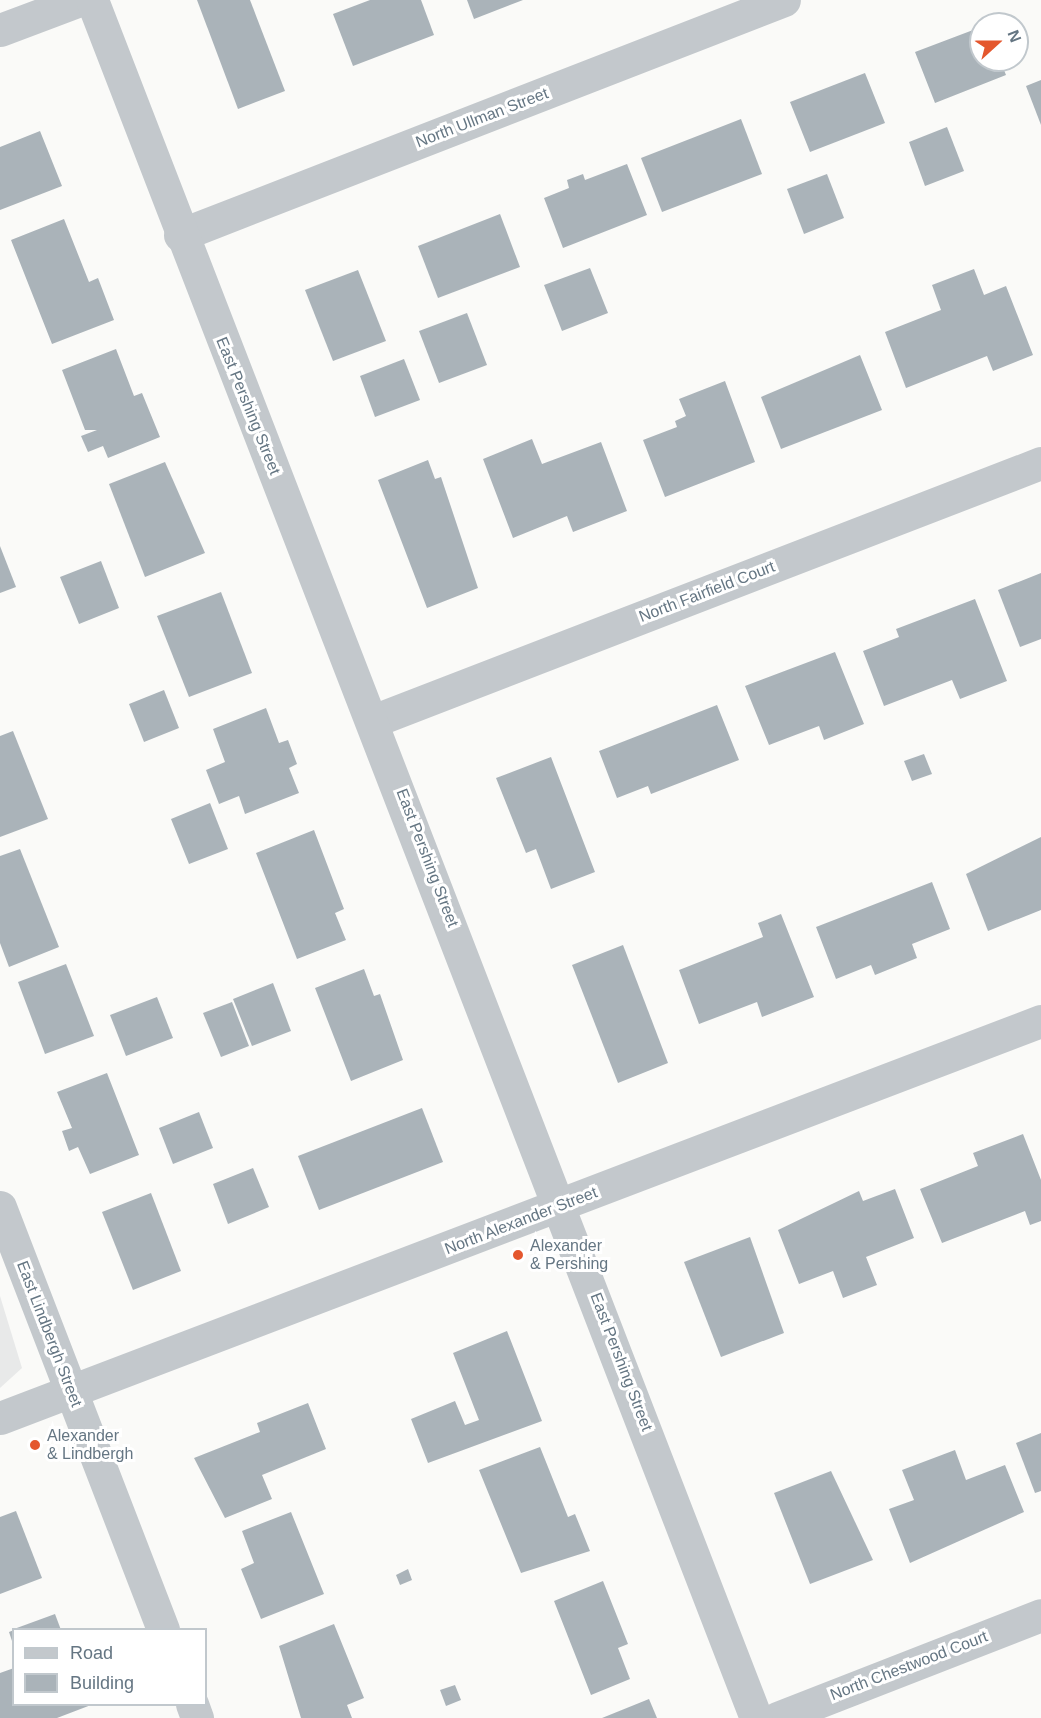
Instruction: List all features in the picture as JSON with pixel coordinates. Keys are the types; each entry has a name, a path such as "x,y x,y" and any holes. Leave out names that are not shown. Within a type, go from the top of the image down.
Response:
{"street":[{"path":"0,30 80,0"},
{"name":"East Pershing Street","path":"92,0 180,235 373,721 561,1206 756,1718"},
{"name":"North Ullman Street","path":"180,235 784,0"},
{"name":"North Fairfield Court","path":"373,721 1041,463"},
{"name":"North Alexander Street","path":"0,1418 561,1206 1041,1021"},
{"name":"East Lindbergh Street","path":"0,1207 163,1628"},
{"name":"North Chestwood Court","path":"777,1718 1041,1615"}],"shaded area":[{"path":"0,1296 22,1368 0,1388"}],"building":[{"path":"197,0 250,0 285,91 238,109"},
{"path":"370,0 421,0 434,35 353,66 333,14"},
{"path":"467,0 523,0 474,19"},
{"path":"969,32 969,72 1005,72 1006,75 935,103 915,52"},
{"path":"865,73 885,123 810,152 790,102"},
{"path":"1041,80 1041,125 1026,86"},
{"path":"741,119 762,174 662,212 641,158"},
{"path":"947,127 964,171 925,186 909,142"},
{"path":"40,131 62,186 0,210 0,147"},
{"path":"627,164 647,215 563,248 544,198 569,188 567,180 583,174 585,180"},
{"path":"827,174 844,218 804,234 787,189"},
{"path":"500,214 520,267 438,298 418,246"},
{"path":"64,219 89,282 98,278 114,320 52,344 11,240"},
{"path":"590,268 608,313 562,331 544,285"},
{"path":"974,269 984,295 1006,286 1033,355 993,371 987,356 906,388 885,332 941,310 932,285"},
{"path":"358,270 386,341 333,361 305,290"},
{"path":"467,313 487,365 439,383 419,331"},
{"path":"116,349 134,396 142,393 160,437 108,458 103,446 88,452 81,436 97,430 85,430 62,370"},
{"path":"860,355 882,410 781,449 761,397"},
{"path":"404,359 420,400 375,417 360,376"},
{"path":"725,381 755,462 665,497 643,440 677,427 675,421 686,416 679,399"},
{"path":"532,439 542,464 601,442 627,511 573,532 567,516 513,538 483,459"},
{"path":"428,460 435,479 441,477 478,588 427,608 378,480"},
{"path":"165,462 205,553 145,577 109,484"},
{"path":"0,546 16,587 0,593"},
{"path":"101,561 119,608 79,624 60,577"},
{"path":"1041,573 1041,639 1020,647 998,590"},
{"path":"221,592 252,673 189,697 157,616"},
{"path":"975,599 1007,681 960,699 952,680 884,706 863,651 899,637 896,629"},
{"path":"835,652 864,724 824,740 819,726 769,745 745,686"},
{"path":"164,690 179,728 144,742 129,704"},
{"path":"717,705 739,760 651,794 648,786 617,798 599,751"},
{"path":"266,708 279,743 288,740 297,764 289,768 299,793 245,814 239,796 219,804 206,770 225,762 213,729"},
{"path":"13,731 48,819 0,837 0,736"},
{"path":"924,754 932,774 912,781 904,761"},
{"path":"551,757 595,872 551,889 536,849 526,853 496,778"},
{"path":"210,803 228,849 189,864 171,819"},
{"path":"314,830 344,909 335,913 346,940 297,959 256,853"},
{"path":"1041,837 1041,910 988,931 966,874"},
{"path":"20,849 59,947 9,967 0,943 0,856"},
{"path":"932,882 950,929 912,944 917,958 875,975 871,965 836,979 816,927"},
{"path":"781,914 814,997 762,1017 757,1002 699,1024 679,970 763,937 758,923"},
{"path":"623,945 668,1063 618,1083 572,965"},
{"path":"66,964 94,1036 45,1054 18,982"},
{"path":"364,969 374,996 380,994 403,1060 351,1081 315,988"},
{"path":"273,983 291,1031 252,1046 233,999"},
{"path":"157,997 173,1038 126,1056 110,1015"},
{"path":"232,1002 249,1046 221,1057 203,1013"},
{"path":"107,1073 139,1155 90,1174 78,1147 69,1151 62,1131 72,1128 57,1092"},
{"path":"422,1108 443,1162 319,1210 298,1156"},
{"path":"199,1112 213,1148 173,1164 159,1128"},
{"path":"1023,1134 1041,1180 1041,1221 1030,1225 1025,1211 942,1243 920,1189 978,1166 973,1153"},
{"path":"253,1168 269,1207 228,1224 213,1184"},
{"path":"895,1189 914,1238 866,1257 877,1285 843,1298 833,1271 799,1284 778,1230 859,1191 863,1201"},
{"path":"151,1193 181,1271 133,1290 102,1212"},
{"path":"750,1237 784,1333 721,1357 684,1262"},
{"path":"507,1331 542,1421 428,1463 411,1419 455,1401 465,1425 479,1420 453,1353"},
{"path":"308,1403 326,1449 262,1475 272,1499 225,1518 194,1458 260,1432 257,1423"},
{"path":"1041,1433 1041,1491 1035,1493 1016,1443"},
{"path":"540,1447 568,1517 575,1514 590,1551 521,1573 479,1470"},
{"path":"955,1450 966,1480 1005,1465 1024,1512 910,1563 889,1509 914,1500 902,1470"},
{"path":"831,1471 873,1560 810,1584 774,1493"},
{"path":"16,1511 42,1578 0,1594 0,1517"},
{"path":"291,1512 324,1594 261,1619 241,1569 254,1563 242,1531"},
{"path":"408,1569 412,1580 400,1585 396,1575"},
{"path":"603,1581 628,1644 618,1648 630,1679 591,1695 554,1601"},
{"path":"55,1614 60,1628 17,1628"},
{"path":"334,1624 364,1698 347,1705 352,1718 301,1718 279,1646"},
{"path":"12,1669 12,1706 88,1706 57,1718 0,1718 0,1673"},
{"path":"455,1685 461,1700 446,1706 440,1690"},
{"path":"649,1699 657,1718 602,1718"}],"place":[{"name":"Alexander & Pershing","path":"518,1255"},
{"name":"Alexander & Lindbergh","path":"35,1445"}]}
